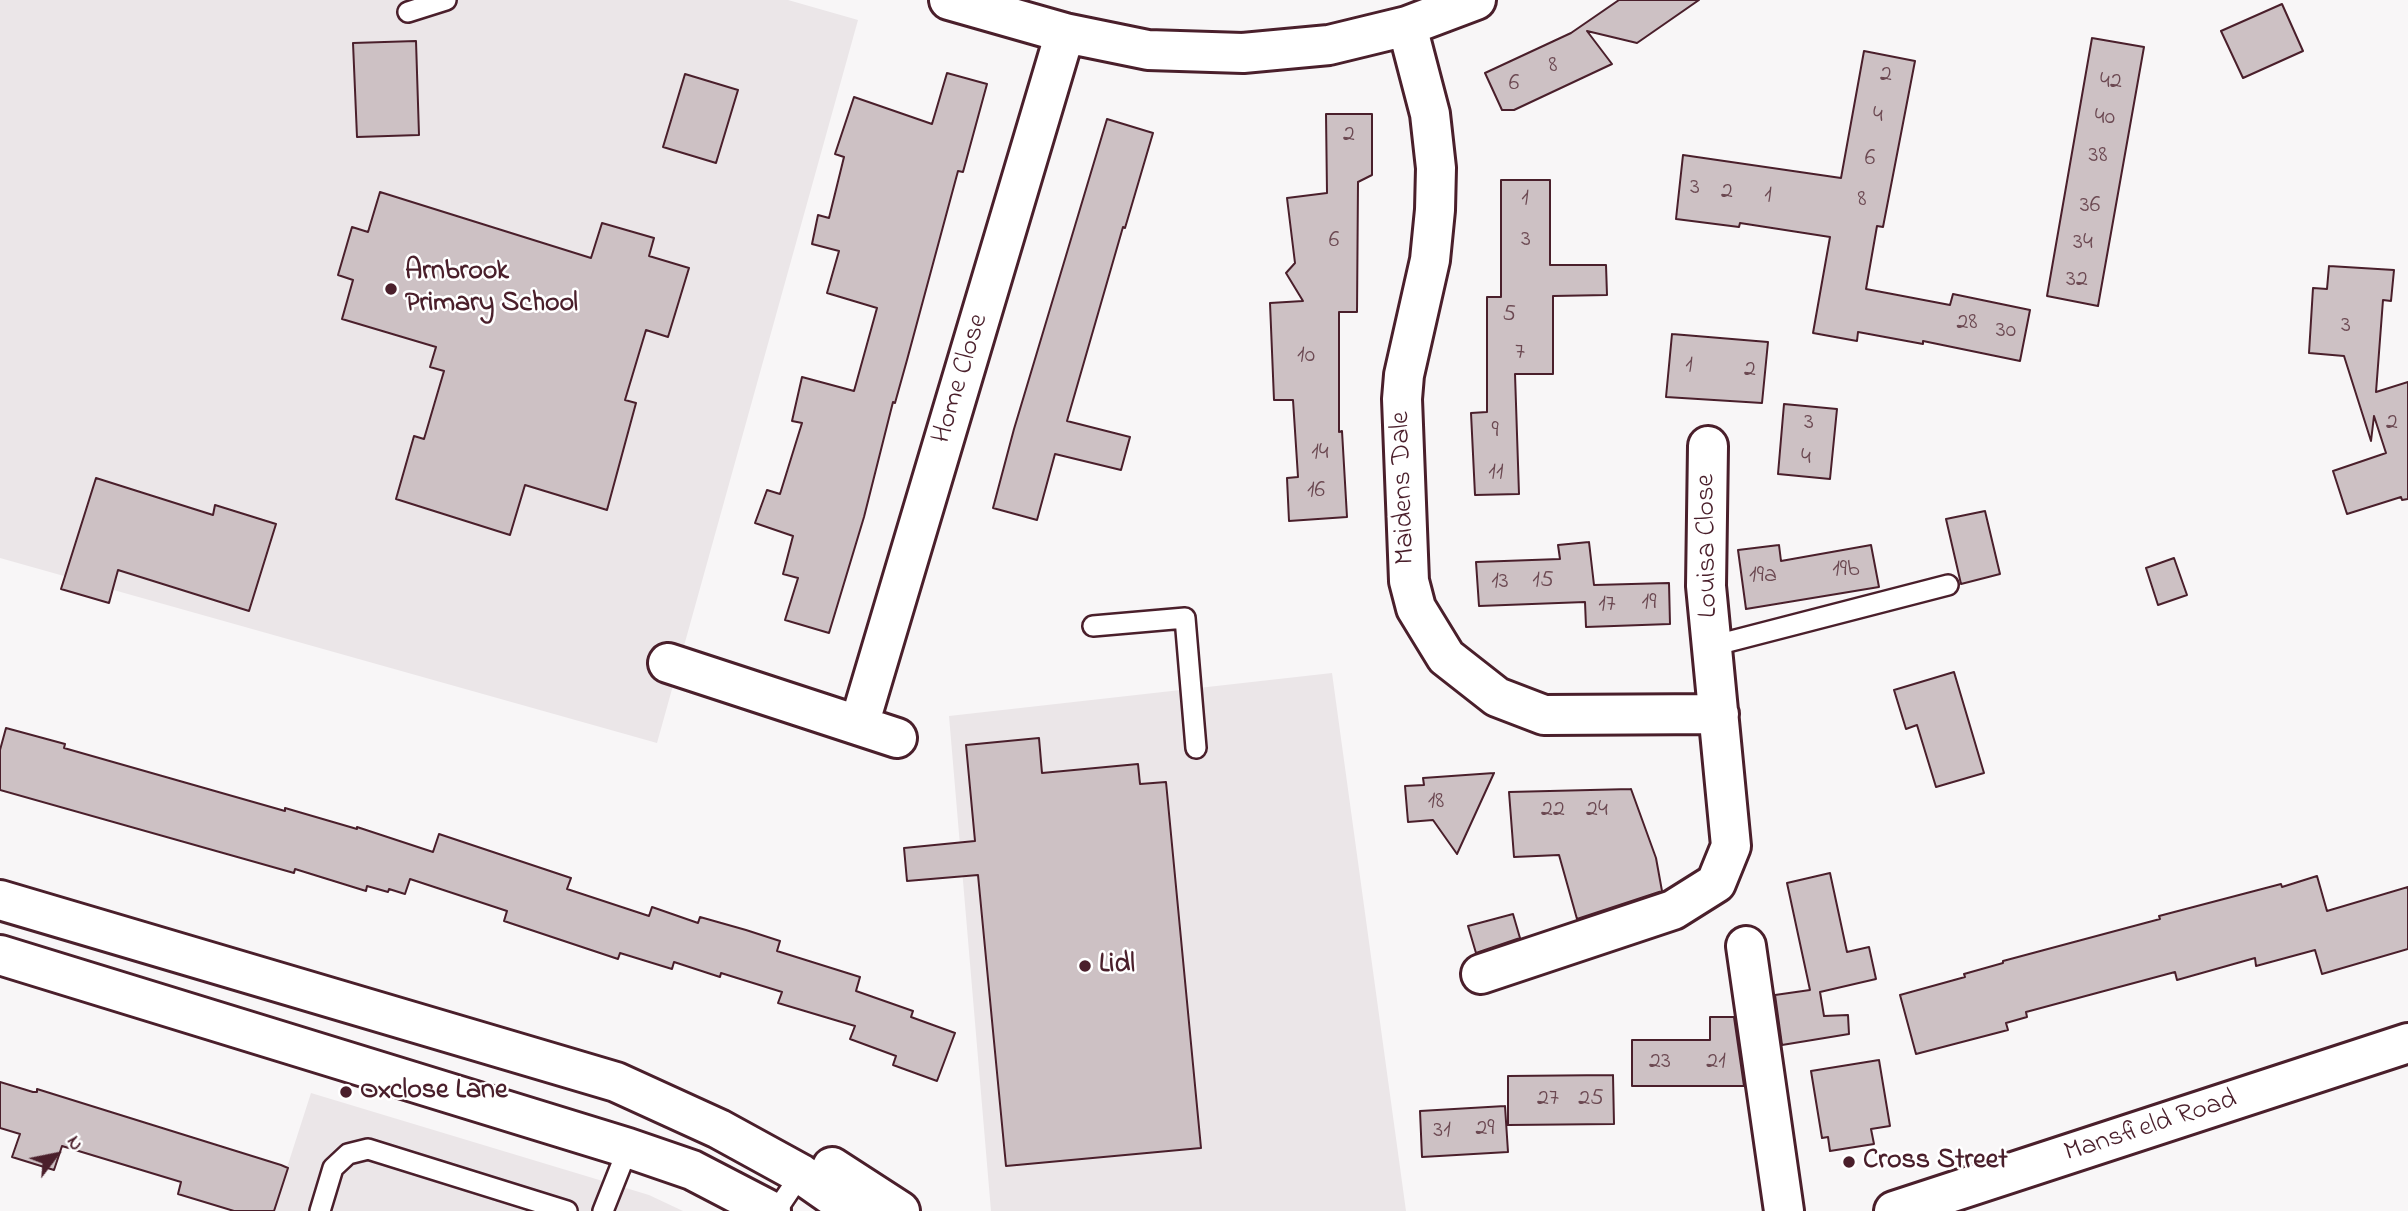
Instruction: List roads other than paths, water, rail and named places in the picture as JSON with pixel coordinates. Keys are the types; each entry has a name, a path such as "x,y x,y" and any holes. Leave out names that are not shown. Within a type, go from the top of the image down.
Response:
{"main road":[{"path":"949,0 1065,33 1148,50 1243,53 1329,45 1407,26 1476,0"},
{"name":"Maidens Dale","path":"1407,26 1430,114 1436,168 1430,260 1404,375 1402,399 1409,581 1416,608 1446,657 1497,697 1544,715 1718,714"},
{"name":"Home Close","path":"859,725 1065,33"},
{"name":"Louisa Close","path":"1708,446 1706,586 1712,646"},
{"path":"1481,974 1673,910 1716,883 1731,846 1712,646"},
{"path":"668,663 897,738"},
{"path":"0,900 616,1083 733,1114 835,1169 900,1211"},
{"path":"1746,946 1784,1211"},
{"path":"0,955 628,1148 692,1170 773,1211"},
{"name":"Mansfield Road","path":"1894,1211 2408,1043"},
{"path":"616,1083 719,1129 801,1174 854,1211"}],"lane":[{"path":"408,12 446,0"},
{"path":"1712,646 1948,585"},
{"path":"1093,625 1185,618 1196,748"},
{"path":"603,1211 628,1148"},
{"path":"320,1211 333,1168 348,1154 368,1149 567,1211"},
{"path":"773,1211 801,1174"}],"place":[{"name":"Arnbrook Primary School","path":"391,289"},
{"name":"Lidl","path":"1085,966"},
{"name":"Oxclose Lane","path":"346,1092"},
{"name":"Cross Street","path":"1849,1162"}]}
